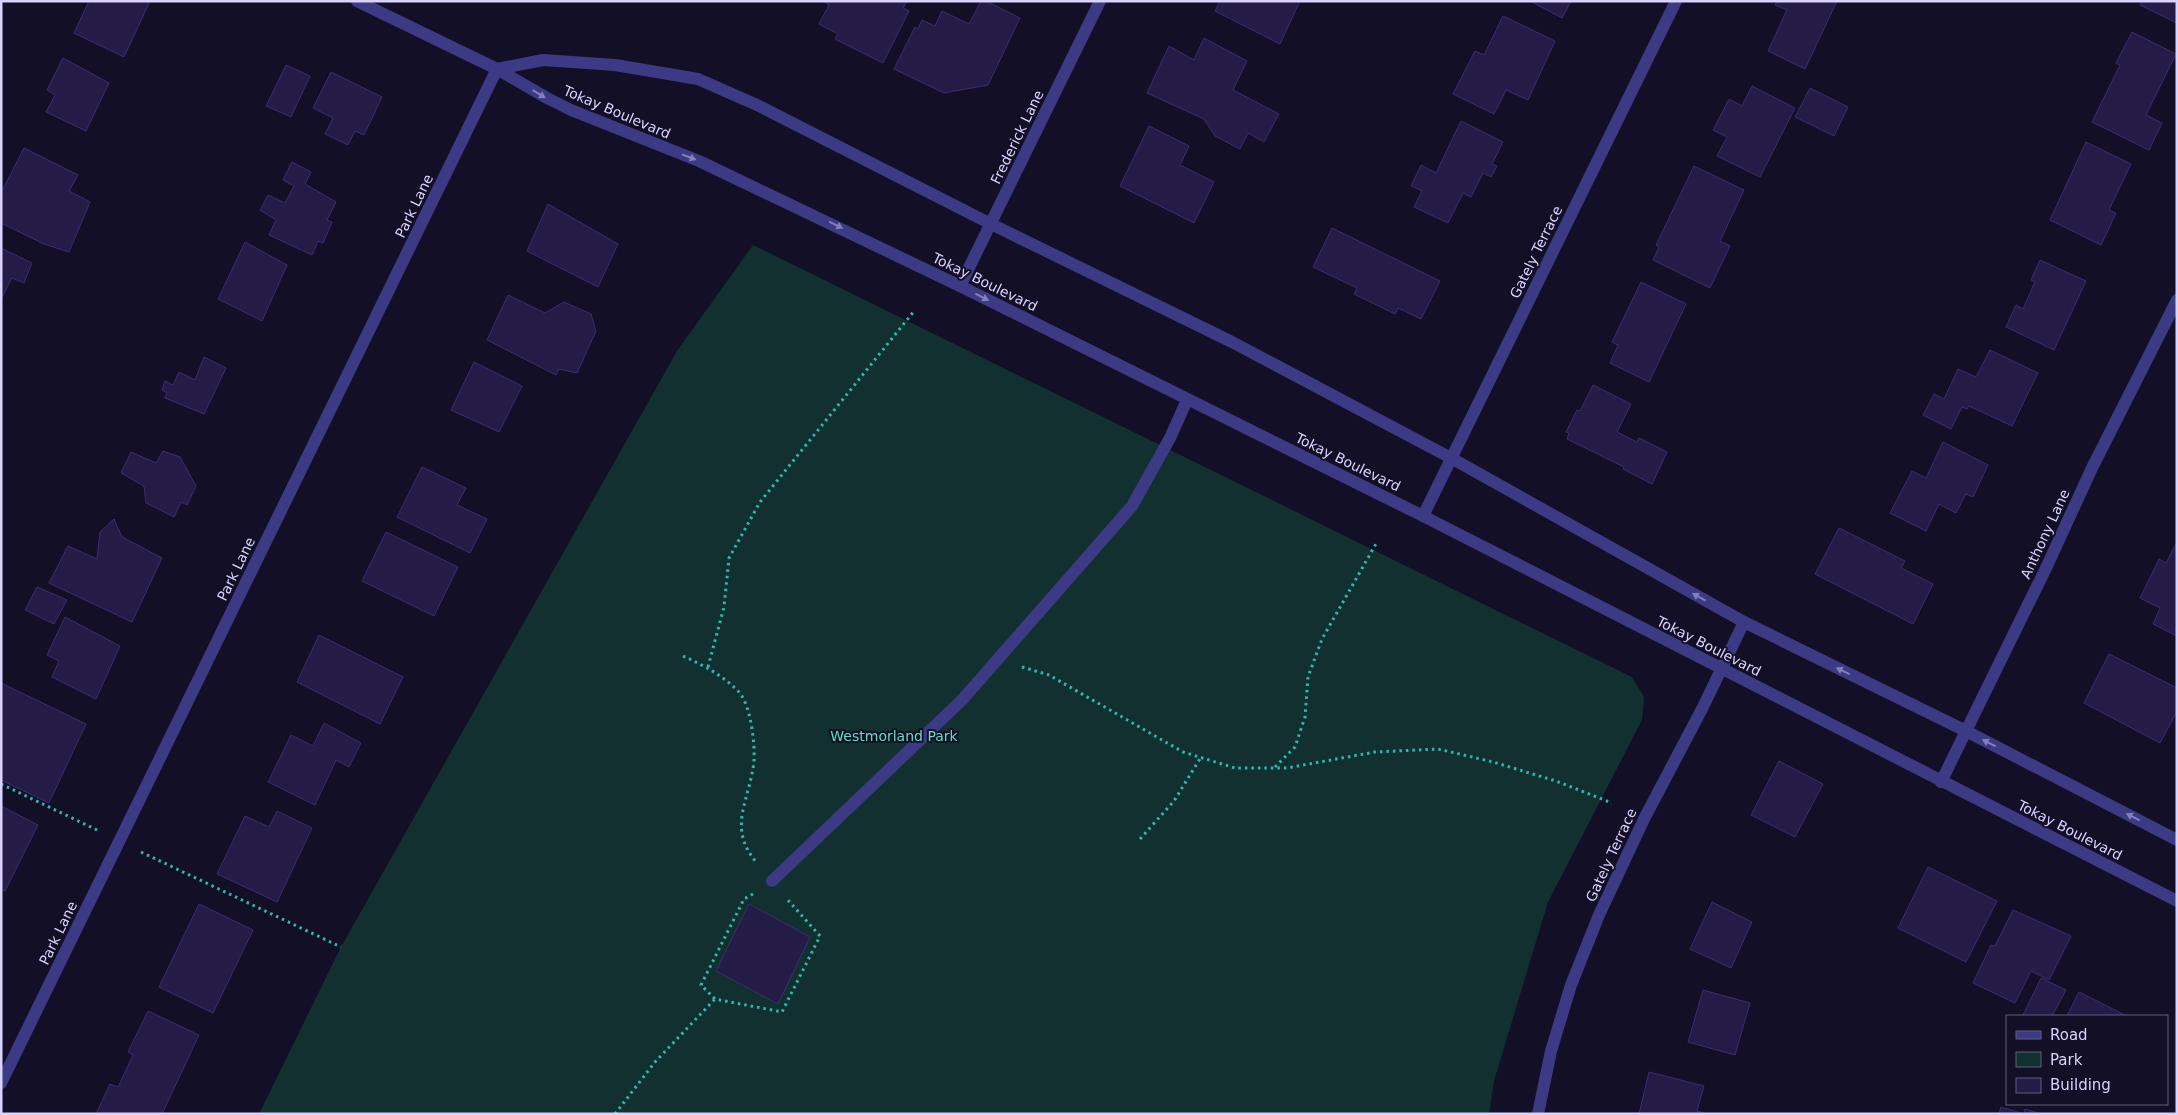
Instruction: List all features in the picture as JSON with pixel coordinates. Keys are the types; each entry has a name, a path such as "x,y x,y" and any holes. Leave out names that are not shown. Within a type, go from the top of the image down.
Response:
{"street":[{"name":"Tokay Boulevard","path":"357,1 498,68 570,110 699,161 960,286 1423,516 2177,901"},
{"name":"Frederick Lane","path":"960,286 1100,1"},
{"name":"Gately Terrace","path":"1423,516 1676,1"},
{"name":"Tokay Boulevard","path":"498,68 543,60 615,65 698,79 757,105 991,224 1232,342 1451,458 1744,622 1966,731 2177,840"},
{"name":"Park Lane","path":"1,1083 498,68"},
{"name":"Anthony Lane","path":"1941,782 2047,566 2092,468 2177,300"},
{"path":"772,881 962,700 1132,506 1170,438 1187,400"},
{"name":"Gately Terrace","path":"1538,1114 1551,1051 1571,985 1599,915 1644,818 1703,707 1744,622"}],"path":[{"path":"708,667 724,607 729,558 760,502 915,310"},
{"path":"1275,768 1295,747 1304,717 1308,677 1322,639 1377,542"},
{"path":"683,656 708,667 739,692 753,726 754,762 740,819 746,850 820,936 782,1012 715,999 701,984 744,899 772,881"},
{"path":"997,660 1049,675 1184,752 1235,768 1287,768 1375,752 1438,749 1502,765 1556,782 1612,803"},
{"path":"1140,839 1174,801 1200,757"},
{"path":"1,784 341,947"},
{"path":"615,1114 655,1062 715,999"}],"green space":[{"name":"Westmorland Park","path":"753,245 1632,677 1644,697 1642,720 1548,902 1494,1081 1489,1114 259,1114 341,947 677,351"}],"building":[{"path":"89,1 150,1 124,57 74,33"},
{"path":"823,1 907,1 903,8 909,11 883,63 835,39 838,34 819,24 829,5"},
{"path":"981,1 986,1 1020,18 988,85 944,93 894,69 915,27 918,29 922,20 935,26 942,11 969,24"},
{"path":"1220,1 1300,1 1280,44 1215,11"},
{"path":"1530,1 1571,1 1562,18"},
{"path":"1777,1 1837,1 1805,69 1768,51 1787,10 1775,5"},
{"path":"2142,1 2177,1 2177,23 2140,5"},
{"path":"1503,16 1555,41 1528,100 1506,90 1494,114 1453,94 1475,51 1484,55"},
{"path":"2132,32 2176,54 2146,115 2162,123 2149,150 2092,122 2120,65 2116,63"},
{"path":"1204,38 1247,61 1233,90 1279,114 1264,142 1248,133 1240,149 1215,136 1204,119 1147,93 1169,46 1194,60"},
{"path":"63,58 109,83 86,131 46,112 55,95 47,90"},
{"path":"286,65 310,76 291,117 266,106"},
{"path":"331,72 382,97 364,135 355,131 348,145 325,134 333,118 313,108"},
{"path":"1752,86 1795,108 1760,177 1717,156 1727,137 1713,130 1729,99 1742,106"},
{"path":"1810,88 1848,107 1834,136 1795,117"},
{"path":"1461,121 1503,142 1492,164 1497,166 1491,177 1483,173 1471,197 1463,193 1448,223 1414,207 1422,191 1411,186 1421,165 1436,173"},
{"path":"1149,126 1189,146 1180,165 1214,182 1194,223 1120,186"},
{"path":"2086,142 2131,164 2109,210 2116,213 2101,245 2050,220"},
{"path":"24,148 78,175 69,191 90,202 69,252 44,244 1,223 1,193"},
{"path":"292,162 311,172 305,184 336,202 327,220 332,222 323,243 318,241 312,255 269,235 276,220 260,210 268,195 285,203 294,186 283,180"},
{"path":"1694,166 1744,190 1720,241 1730,246 1710,288 1653,260 1659,247 1656,245"},
{"path":"548,204 618,244 598,287 527,251"},
{"path":"1332,228 1440,281 1421,319 1398,308 1395,314 1354,294 1357,288 1313,267"},
{"path":"245,242 287,265 262,321 218,299"},
{"path":"1,248 32,263 24,283 12,278 1,299"},
{"path":"2040,260 2086,281 2054,350 2006,327 2016,305 2023,309 2035,282 2031,280"},
{"path":"1641,282 1686,304 1649,382 1610,363 1618,345 1612,342"},
{"path":"508,295 545,313 564,302 591,314 596,331 577,373 559,369 556,375 487,340"},
{"path":"1990,350 2038,373 2012,426 1969,406 1967,409 1962,407 1951,429 1923,415 1934,394 1944,399 1958,369 1976,377"},
{"path":"204,357 226,368 204,414 165,398 167,393 162,390 165,381 173,385 179,372 195,380"},
{"path":"474,362 522,386 499,432 451,410"},
{"path":"1593,385 1631,404 1617,432 1637,442 1639,438 1667,452 1652,484 1623,469 1624,467 1567,439 1569,433 1566,432 1577,410 1580,411"},
{"path":"1943,442 1988,465 1973,497 1966,494 1956,513 1939,504 1926,531 1890,513 1912,471 1926,478"},
{"path":"163,451 180,457 196,486 187,505 181,502 174,517 146,503 144,486 121,473 131,452 156,463"},
{"path":"422,467 466,488 457,505 487,519 470,553 397,517"},
{"path":"114,519 122,537 162,558 132,622 49,583 68,546 97,559 100,532"},
{"path":"1839,528 1905,561 1901,568 1933,584 1913,624 1815,574"},
{"path":"386,532 458,567 434,616 362,581"},
{"path":"2177,542 2177,636 2153,624 2160,608 2140,598 2159,559 2166,563"},
{"path":"37,587 67,600 54,624 25,610"},
{"path":"65,617 120,646 96,699 52,677 59,661 47,655"},
{"path":"319,635 403,677 380,724 297,682"},
{"path":"2109,654 2177,688 2177,711 2160,743 2084,703"},
{"path":"1,683 86,724 49,803 1,780"},
{"path":"324,723 361,743 349,767 336,760 315,805 268,782 291,735 313,746"},
{"path":"1779,761 1823,784 1795,837 1751,815"},
{"path":"1,806 38,825 5,891 1,889"},
{"path":"277,811 312,828 277,902 217,874 245,816 269,827"},
{"path":"1928,867 1997,901 1966,962 1898,928"},
{"path":"1712,902 1752,922 1731,968 1690,949"},
{"path":"199,904 253,930 213,1013 159,987"},
{"path":"749,904 810,937 778,1004 716,971"},
{"path":"2013,910 2071,936 2049,980 2031,971 2015,1003 1973,983 1991,945 1995,946"},
{"path":"2041,978 2066,990 2053,1015 2023,1015"},
{"path":"1703,990 1750,1003 1735,1055 1688,1042"},
{"path":"2079,992 2125,1015 2068,1015"},
{"path":"148,1011 199,1035 162,1114 96,1114 110,1084 118,1087 133,1055 128,1052"},
{"path":"1649,1072 1704,1086 1697,1111 1707,1114 1639,1114"},
{"path":"2001,1107 2024,1114 1999,1114"},
{"path":"2025,1109 2042,1114 2024,1114"}]}
